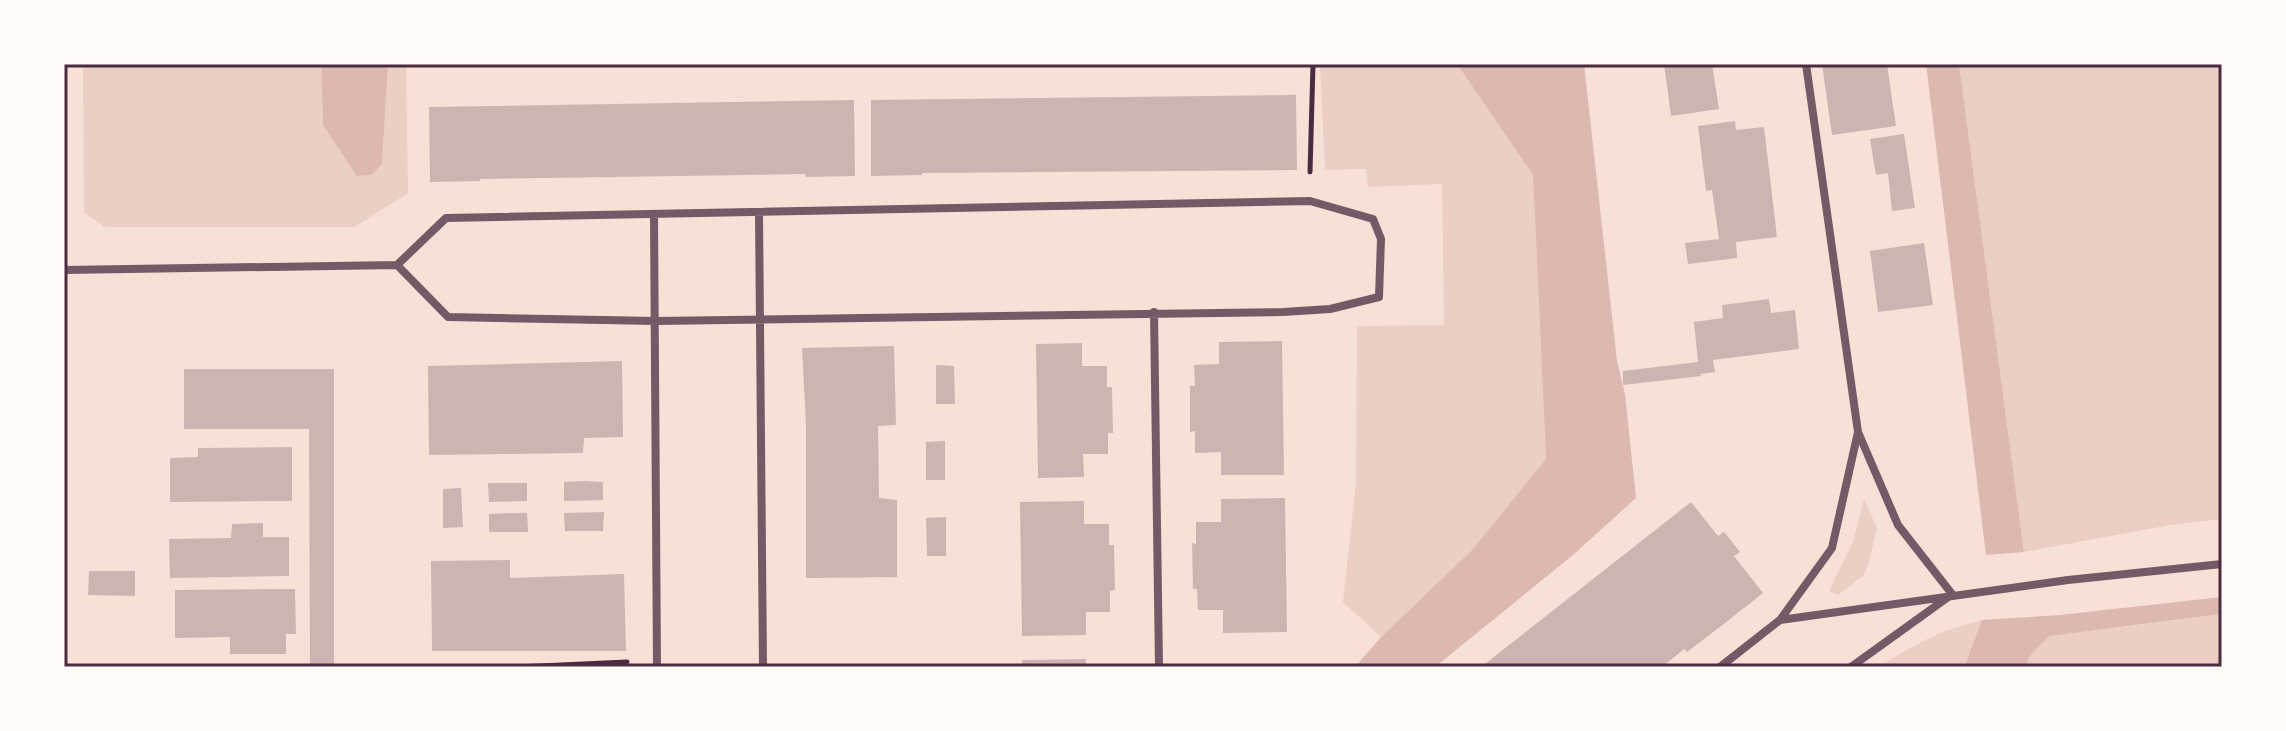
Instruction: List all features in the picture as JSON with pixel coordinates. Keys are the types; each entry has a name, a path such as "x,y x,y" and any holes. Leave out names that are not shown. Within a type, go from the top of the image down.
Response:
{"street":[{"path":"1806,64 1858,432 1898,525 1952,594"},
{"path":"64,270 397,265 446,218 1310,201 1373,219 1381,239 1379,297 1330,309 1283,312 656,321 448,317 397,265"},
{"path":"759,213 763,667"},
{"path":"654,215 656,664"},
{"path":"1154,312 1159,667"},
{"path":"1720,667 1780,620 1832,548 1858,432"},
{"path":"1780,620 1952,594 2222,564"},
{"path":"1851,667 1952,594"}],"path":[{"path":"1310,201 1313,64"},
{"path":"517,667 656,664"}],"shaded area":[{"path":"83,64 321,64 323,125 358,176 382,164 388,64 406,64 408,193 354,227 105,227 84,213"},
{"path":"321,64 388,64 382,164 371,175 357,176 323,125"},
{"path":"1320,64 1457,64 1533,175 1546,459 1472,550 1381,637 1343,602 1356,483 1357,326 1444,325 1442,184 1368,187 1366,169 1325,170"},
{"path":"1457,64 1584,64 1617,361 1625,394 1636,498 1573,555 1435,667 1355,667 1381,637 1472,550 1546,459 1533,175"},
{"path":"1926,64 1959,64 2024,552 1986,555"},
{"path":"1959,64 2222,64 2222,519 2171,525 2024,552"},
{"path":"1864,499 1877,528 1868,566 1863,576 1838,595 1829,591 1853,542"},
{"path":"2222,597 2222,614 2049,636 2029,657 2025,667 1964,667 1982,620 2060,615"},
{"path":"2109,609 2108,629 2222,614 2222,667 2010,667 2048,619"},
{"path":"1982,620 1964,667 1880,667 1929,638"}],"building":[{"path":"1664,64 1712,64 1719,109 1671,116"},
{"path":"1822,64 1887,64 1896,126 1832,135"},
{"path":"1296,95 1297,170 871,176 871,100"},
{"path":"854,100 855,176 806,177 805,174 430,182 429,107"},
{"path":"1735,121 1736,130 1764,127 1777,237 1736,242 1737,258 1688,264 1685,243 1719,239 1712,190 1706,191 1698,126"},
{"path":"1904,134 1915,208 1892,211 1888,173 1876,175 1870,139"},
{"path":"1924,243 1933,305 1878,312 1870,251"},
{"path":"1769,299 1771,313 1795,310 1799,349 1713,360 1715,372 1701,376 1623,385 1623,371 1698,362 1694,322 1723,318 1722,305"},
{"path":"1282,341 1284,475 1221,475 1221,452 1195,453 1195,431 1190,432 1190,386 1195,386 1194,365 1219,364 1219,342"},
{"path":"1082,343 1082,366 1107,366 1107,387 1112,387 1113,433 1108,433 1108,454 1083,454 1084,477 1038,478 1036,344"},
{"path":"894,346 896,425 878,426 879,498 897,500 897,577 806,578 806,425 802,348"},
{"path":"622,361 623,437 584,438 583,453 429,455 428,366"},
{"path":"936,365 954,366 955,404 936,404"},
{"path":"184,369 334,369 334,667 310,667 309,429 184,429"},
{"path":"945,441 945,480 926,480 926,442"},
{"path":"292,447 292,501 170,502 170,458 198,457 198,448"},
{"path":"564,482 603,482 603,500 564,501"},
{"path":"488,483 527,483 527,501 489,502"},
{"path":"461,488 463,527 443,528 443,489"},
{"path":"1285,498 1287,632 1223,633 1223,610 1198,610 1197,589 1193,589 1192,543 1196,544 1196,522 1221,522 1221,499"},
{"path":"1084,501 1084,524 1109,524 1109,545 1114,545 1115,590 1110,591 1110,612 1086,612 1086,635 1022,636 1020,502"},
{"path":"1691,502 1718,536 1724,532 1740,552 1734,556 1763,593 1725,623 1662,667 1481,667"},
{"path":"604,512 603,531 565,531 564,513"},
{"path":"527,513 528,532 489,532 489,514"},
{"path":"946,517 946,556 927,556 926,518"},
{"path":"263,523 263,537 289,537 289,576 170,578 169,539 231,538 232,524"},
{"path":"510,560 510,578 624,574 626,651 432,651 431,561"},
{"path":"89,571 135,571 135,596 88,595"},
{"path":"295,589 296,634 286,634 286,654 230,654 230,637 175,638 175,590"},
{"path":"1086,659 1086,667 1022,667 1022,660"}]}
